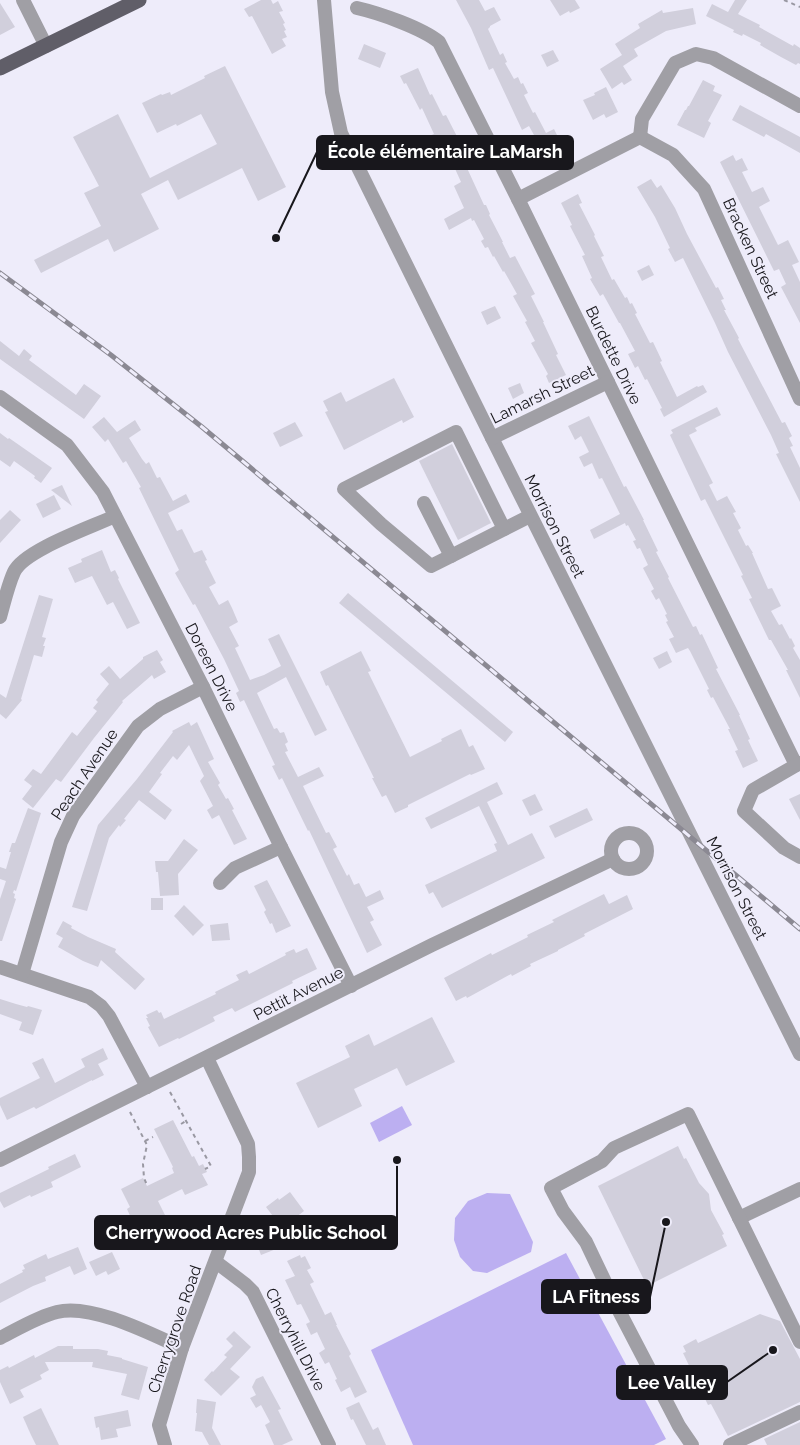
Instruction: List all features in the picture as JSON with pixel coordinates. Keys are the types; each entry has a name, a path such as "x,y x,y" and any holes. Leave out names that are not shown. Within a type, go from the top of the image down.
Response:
{"main road":[{"path":"0,68 139,0"}],"street":[{"path":"23,0 46,46"},
{"name":"Morrison Street","path":"324,0 332,92 341,133 530,516 800,1054"},
{"name":"Burdette Drive","path":"357,8 375,12 431,36 439,42 798,764"},
{"path":"518,199 640,137 642,119 675,63 696,54 713,58 800,106"},
{"name":"Bracken Street","path":"640,137 673,155 704,188 800,399"},
{"name":"Lamarsh Street","path":"492,438 608,382"},
{"name":"Doreen Drive","path":"0,397 67,445 103,492 203,687 351,986"},
{"path":"504,529 456,432 344,489 381,524 431,566 530,516"},
{"path":"424,503 450,556"},
{"path":"0,617 14,571 29,556 42,548 115,516"},
{"name":"Peach Avenue","path":"22,974 61,842 73,816 138,726 160,709 203,687"},
{"path":"798,764 754,790 744,811 784,848 800,857"},
{"path":"220,883 236,868 281,847"},
{"name":"Pettit Avenue","path":"0,1160 432,945 613,859"},
{"path":"0,967 89,997 101,1006 109,1016 147,1087"},
{"name":"Cherrygrove Road","path":"165,1445 159,1426 182,1348 249,1172 250,1158 246,1139 206,1058"},
{"path":"692,1445 679,1426 586,1242 563,1211 551,1188 602,1161 614,1148 688,1114 800,1342"},
{"path":"739,1218 800,1189"},
{"name":"Cherryhill Drive","path":"216,1262 253,1292 329,1445"},
{"path":"0,1338 40,1318 58,1312 74,1311 91,1313 134,1327 182,1348"},
{"path":"730,1445 800,1412"}],"path":[{"path":"784,0 800,6"},
{"path":"170,1092 211,1166 205,1169"},
{"path":"130,1112 147,1145 144,1152 143,1171 148,1186"},
{"path":"181,1124 186,1121"},
{"path":"145,1141 153,1137"}],"shaded area":[{"path":"402,1106 412,1125 379,1142 370,1123"},
{"path":"487,1193 510,1194 533,1242 531,1252 487,1273 473,1271 460,1257 454,1240 455,1218 468,1201"},
{"path":"566,1253 666,1439 654,1445 413,1445 371,1350"}],"building":[{"path":"261,0 271,0 273,4 278,1 283,11 279,12 285,23 283,24 286,30 284,31 287,37 282,39 286,46 272,54 252,16 249,17 244,9"},
{"path":"456,0 479,0 485,11 494,7 501,20 488,29 500,55 503,53 507,62 505,63 514,79 518,77 521,84 523,83 528,93 524,95 546,133 554,129 560,141 548,147 552,155 540,162 532,147 539,144 529,126 522,130 493,68 489,70 471,28"},
{"path":"550,0 575,0 580,8 560,16"},
{"path":"735,0 747,0 738,14 760,25 759,27 793,46 794,44 800,48 800,64 796,65 760,45 761,43 743,34 742,36 733,32 734,30 706,16 712,4 728,12"},
{"path":"0,3 15,27 0,35"},
{"path":"693,8 696,24 666,31 634,49 638,56 623,66 632,80 624,85 622,82 612,89 600,69 622,55 615,44 640,28 638,24 662,10 663,13"},
{"path":"364,44 386,53 380,68 358,59"},
{"path":"553,50 559,61 547,67 541,55"},
{"path":"225,66 286,187 258,201 242,168 178,200 168,180 141,194 159,229 114,252 108,239 41,273 34,260 101,226 84,193 99,186 73,137 118,114 150,178 217,144 201,114 177,126 176,124 157,133 142,103 161,94 170,92 171,95"},
{"path":"418,68 430,95 432,94 443,116 446,115 467,156 470,166 467,168 510,258 515,256 535,294 531,296 566,375 549,383 546,376 548,374 531,343 535,341 525,322 527,321 513,296 517,294 488,247 485,248 481,241 484,239 474,220 472,221 471,218 449,230 444,219 464,208 454,186 461,182 452,162 449,163 446,158 443,160 438,149 426,155 422,147 427,145 424,138 434,134 422,108 420,110 406,83 404,84 400,76"},
{"path":"703,80 715,86 713,91 722,95 708,121 711,123 704,138 677,125"},
{"path":"606,87 618,112 606,118 604,114 593,120 583,100 595,95 594,93"},
{"path":"740,105 800,137 800,153 766,134 764,137 732,120"},
{"path":"733,155 736,161 742,158 748,170 742,172 752,192 763,187 770,201 759,207 778,245 788,240 799,262 792,265 800,282 800,323 781,287 786,284 779,269 774,271 720,162"},
{"path":"651,179 657,188 661,185 675,208 716,288 718,287 724,299 721,300 726,310 724,310 738,339 782,423 785,422 792,436 789,438 793,446 790,447 800,468 800,502 776,454 779,453 771,435 728,352 683,258 675,262 655,217 637,187"},
{"path":"578,194 582,203 579,204 595,235 604,256 601,257 612,280 614,279 630,304 632,303 637,313 635,314 650,343 653,342 662,361 660,362 677,397 697,386 703,385 707,392 664,417 660,409 662,408 647,379 645,380 638,366 635,368 628,354 635,351 620,323 603,294 600,296 590,279 592,278 582,256 585,255 561,203"},
{"path":"649,265 654,275 642,281 637,271"},
{"path":"495,306 501,318 487,325 481,312"},
{"path":"0,341 19,356 24,349 32,356 29,360 76,395 84,384 101,396 84,419 0,359"},
{"path":"394,378 414,417 403,423 402,420 344,450 325,412 328,411 323,401 341,392 346,402"},
{"path":"520,383 524,393 513,399 508,388"},
{"path":"717,407 721,415 695,428 697,431 689,435 713,483 709,485 717,501 727,496 736,512 733,513 741,528 738,530 746,546 748,545 753,553 768,589 772,588 781,606 771,611 779,625 782,624 791,638 795,646 793,648 800,660 800,698 786,670 788,670 771,640 769,640 749,599 752,598 741,576 743,575 705,499 701,501 670,435 673,433 671,430"},
{"path":"589,416 624,487 626,486 644,520 658,551 656,552 693,627 696,626 700,635 702,634 718,668 716,669 740,715 750,739 748,740 758,761 743,768 735,751 738,750 728,729 730,729 713,697 711,698 707,690 709,689 690,651 688,648 676,653 669,639 674,637 666,622 668,621 665,615 667,614 659,598 656,600 651,591 654,589 643,568 648,565 640,548 637,549 633,541 636,540 628,525 626,526 625,523 594,539 590,530 620,514 602,478 599,479 592,463 584,467 579,457 589,452 581,436 575,440 568,426"},
{"path":"104,417 117,432 135,420 141,430 129,438 142,459 146,464 149,462 157,478 160,477 173,501 186,494 190,502 168,513 177,531 182,529 194,553 202,550 207,560 205,561 216,583 209,587 219,605 228,600 232,608 238,622 229,627 239,646 235,648 250,680 281,666 268,639 279,634 327,730 315,736 286,677 257,693 274,729 277,728 280,733 284,732 288,742 285,744 288,751 285,752 298,777 319,767 324,776 303,786 326,833 329,832 337,847 333,849 347,876 349,874 354,885 359,883 366,897 380,890 384,899 367,907 374,920 370,922 382,945 367,953 309,830 282,778 279,780 272,766 275,765 244,700 240,702 236,693 239,691 224,659 195,604 193,605 175,573 179,570 139,488 141,487 126,461 123,463 108,439 105,442 92,427"},
{"path":"295,422 303,436 280,447 273,433"},
{"path":"0,433 52,468 41,483 34,478 35,476 14,461 10,467 0,460"},
{"path":"452,444 491,523 458,540 419,461"},
{"path":"62,485 72,506 51,490"},
{"path":"54,495 61,509 43,518 36,504"},
{"path":"10,510 21,520 0,543 0,520"},
{"path":"102,550 111,572 115,570 140,623 127,629 113,602 107,605 92,576 75,583 68,568 82,562 81,559"},
{"path":"348,593 513,732 505,742 339,603"},
{"path":"39,595 53,599 42,637 46,638 43,646 45,646 42,657 34,655 22,700 6,719 0,714 0,694 6,698"},
{"path":"157,650 163,660 160,662 166,672 154,679 152,675 122,701 61,782 56,779 33,808 22,799 32,786 24,780 33,769 41,774 72,732 77,736 97,711 93,708 98,702 96,700 109,684 100,674 109,666 120,679 143,657"},
{"path":"361,651 371,671 368,672 410,757 461,729 469,747 473,745 485,769 470,774 395,813 386,795 382,797 320,672"},
{"path":"667,651 672,662 659,669 653,658"},
{"path":"189,722 191,726 197,722 214,759 208,762 220,783 218,785 234,809 232,810 247,839 234,845 219,815 212,819 207,810 213,806 200,781 204,776 189,745 177,760 173,756 149,792 172,810 165,820 139,800 124,819 126,820 120,827 119,825 109,838 87,911 72,907 98,825 137,779 172,731"},
{"path":"497,782 503,794 487,802 508,845 532,833 545,858 442,908 433,892 429,894 425,885 497,851 494,844 497,843 479,806 431,829 425,818"},
{"path":"535,794 543,810 530,816 522,800"},
{"path":"800,794 800,820 789,799"},
{"path":"28,808 41,813 16,891 14,890 13,893 16,899 2,941 0,941 0,899 6,881 0,879 0,867 6,869 12,843 15,843"},
{"path":"587,808 593,820 555,838 549,826"},
{"path":"184,839 198,850 178,874 179,895 160,896 155,861 168,861"},
{"path":"267,880 291,926 276,933 264,912 266,910 254,886"},
{"path":"604,894 609,904 627,895 633,909 584,934 585,936 530,964 531,966 512,976 511,974 467,998 466,996 456,1001 444,978 491,953 492,955 528,937 527,935 554,922 552,920"},
{"path":"151,898 163,898 163,910 151,910"},
{"path":"184,905 204,925 193,936 174,916"},
{"path":"63,921 72,926 71,928 88,937 116,949 115,952 145,979 135,990 101,960 98,967 58,947 63,938 56,934"},
{"path":"228,923 230,940 212,941 210,925"},
{"path":"307,948 317,969 235,1012 232,1008 213,1017 215,1021 159,1047 148,1027 150,1026 146,1015 157,1010 159,1013 161,1012 164,1019 216,994 215,992 239,980 236,975 247,970 249,974 294,949 296,953"},
{"path":"0,999 42,1010 33,1035 19,1030 22,1022 0,1014"},
{"path":"432,1017 455,1062 406,1086 397,1068 354,1089 362,1106 318,1128 296,1083 350,1057 345,1046 369,1034 374,1046"},
{"path":"103,1048 108,1059 98,1064 104,1075 36,1109 34,1107 7,1120 0,1105 0,1098 40,1078 32,1063 43,1058 55,1083 85,1067 81,1059"},
{"path":"173,1120 192,1157 194,1156 199,1166 203,1164 207,1172 202,1174 208,1185 185,1195 182,1189 158,1201 166,1217 137,1231 127,1209 130,1207 121,1189 143,1178 147,1186 174,1173 173,1167 154,1129"},
{"path":"678,1146 699,1183 709,1194 711,1210 724,1234 722,1235 727,1246 647,1286 598,1186"},
{"path":"75,1154 81,1167 51,1182 53,1187 31,1197 30,1195 4,1208 0,1201 0,1193"},
{"path":"290,1192 304,1211 274,1234 272,1240 276,1249 261,1255 255,1239 261,1219 279,1224 266,1207"},
{"path":"78,1247 87,1269 74,1275 70,1266 45,1277 46,1281 0,1303 0,1284 23,1272 22,1270 25,1269 23,1265 46,1254 48,1259"},
{"path":"112,1252 120,1269 108,1275 106,1271 96,1276 89,1262"},
{"path":"300,1255 301,1258 305,1256 311,1268 307,1270 314,1282 310,1284 325,1315 331,1312 351,1354 349,1356 367,1392 355,1398 350,1387 341,1392 329,1362 325,1364 319,1353 325,1349 317,1332 311,1335 306,1324 310,1322 301,1304 297,1305 285,1280 295,1276 287,1261"},
{"path":"760,1314 780,1321 800,1359 800,1402 728,1436 711,1404 708,1405 683,1353 686,1352 683,1346 696,1339 698,1343"},
{"path":"234,1331 251,1347 230,1369 240,1377 221,1396 204,1380 227,1357 224,1355 233,1346 226,1339"},
{"path":"58,1346 108,1351 107,1355 148,1367 139,1400 121,1395 127,1374 92,1367 93,1362 45,1362 49,1370 40,1375 42,1379 20,1390 24,1397 10,1404 0,1382 0,1370 8,1366 9,1368 34,1355 35,1358"},
{"path":"263,1376 281,1409 278,1410 293,1440 282,1445 274,1445 265,1425 270,1422 261,1405 256,1408 250,1398 256,1395 252,1387 256,1379"},
{"path":"197,1399 216,1402 212,1428 221,1445 209,1445 202,1432 195,1431"},
{"path":"359,1402 373,1430 378,1427 386,1445 366,1445 346,1408"},
{"path":"41,1408 59,1445 36,1445 31,1435 23,1417"},
{"path":"128,1410 131,1426 116,1429 118,1437 101,1440 99,1427 96,1428 94,1417"},
{"path":"800,1422 800,1445 767,1445 764,1439"}],"railway":[{"path":"0,273 111,355 202,427 800,929"}],"place":[{"name":"École élémentaire LaMarsh","path":"276,238"},
{"name":"Cherrywood Acres Public School","path":"397,1160"},
{"name":"LA Fitness","path":"666,1222"},
{"name":"Lee Valley","path":"773,1350"}]}
